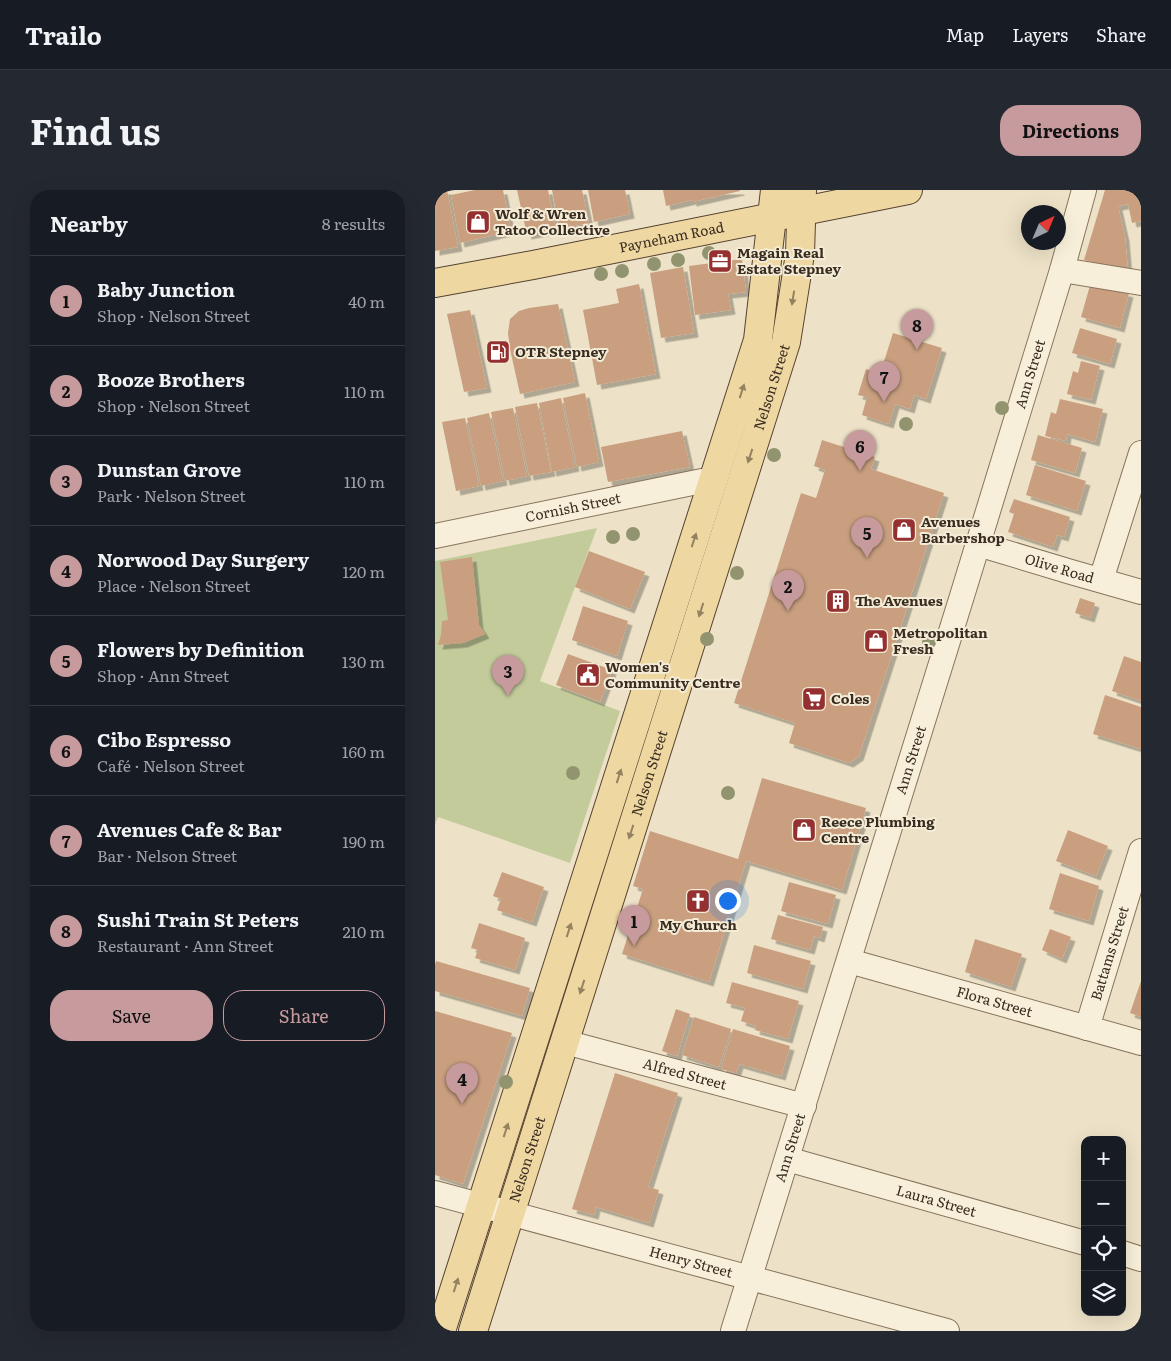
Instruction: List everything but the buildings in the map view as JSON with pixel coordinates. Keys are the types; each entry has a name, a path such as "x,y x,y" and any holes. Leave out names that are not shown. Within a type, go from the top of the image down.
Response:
{"main road":[{"name":"Nelson Street","path":"441,1331 758,340 775,190"},
{"name":"Payneham Road","path":"435,283 772,217 802,201 899,191"},
{"name":"Nelson Street","path":"473,1331 786,342 801,254 802,201"},
{"path":"713,482 740,485"},
{"path":"536,1034 565,1042"}],"street":[{"name":"Ann Street","path":"733,1331 978,544 1062,270 1084,190"},
{"path":"1062,270 1141,283"},
{"path":"1101,580 1141,453"},
{"name":"Cornish Street","path":"435,536 702,481 713,482"},
{"name":"Olive Road","path":"978,544 1141,592"},
{"name":"Battams Street","path":"1087,1028 1141,851"},
{"name":"Flora Street","path":"849,961 1141,1043"},
{"name":"Alfred Street","path":"565,1042 804,1106"},
{"name":"Laura Street","path":"787,1159 1081,1242"},
{"name":"Henry Street","path":"435,1193 947,1331"},
{"path":"1126,1254 1141,1259"}],"green space":[{"path":"597,528 540,681 620,711 570,863 438,817 435,825 435,561"}],"place":[{"name":"Wolf & Wren Tatoo Collective","path":"478,222"},
{"name":"Magain Real Estate Stepney","path":"720,261"},
{"name":"Sushi Train St Peters","path":"917,350"},
{"name":"OTR Stepney","path":"498,352"},
{"name":"Avenues Cafe & Bar","path":"884,402"},
{"name":"Cibo Espresso","path":"860,471"},
{"name":"Avenues Barbershop","path":"904,530"},
{"name":"Flowers by Definition","path":"867,558"},
{"name":"The Avenues","path":"838,601"},
{"name":"Booze Brothers","path":"788,611"},
{"name":"Metropolitan Fresh","path":"876,641"},
{"name":"Women's Community Centre","path":"588,675"},
{"name":"Dunstan Grove","path":"508,696"},
{"name":"Coles","path":"814,699"},
{"name":"Reece Plumbing Centre","path":"804,830"},
{"name":"My Church","path":"698,901"},
{"name":"Baby Junction","path":"634,946"},
{"name":"Norwood Day Surgery","path":"462,1104"}]}
